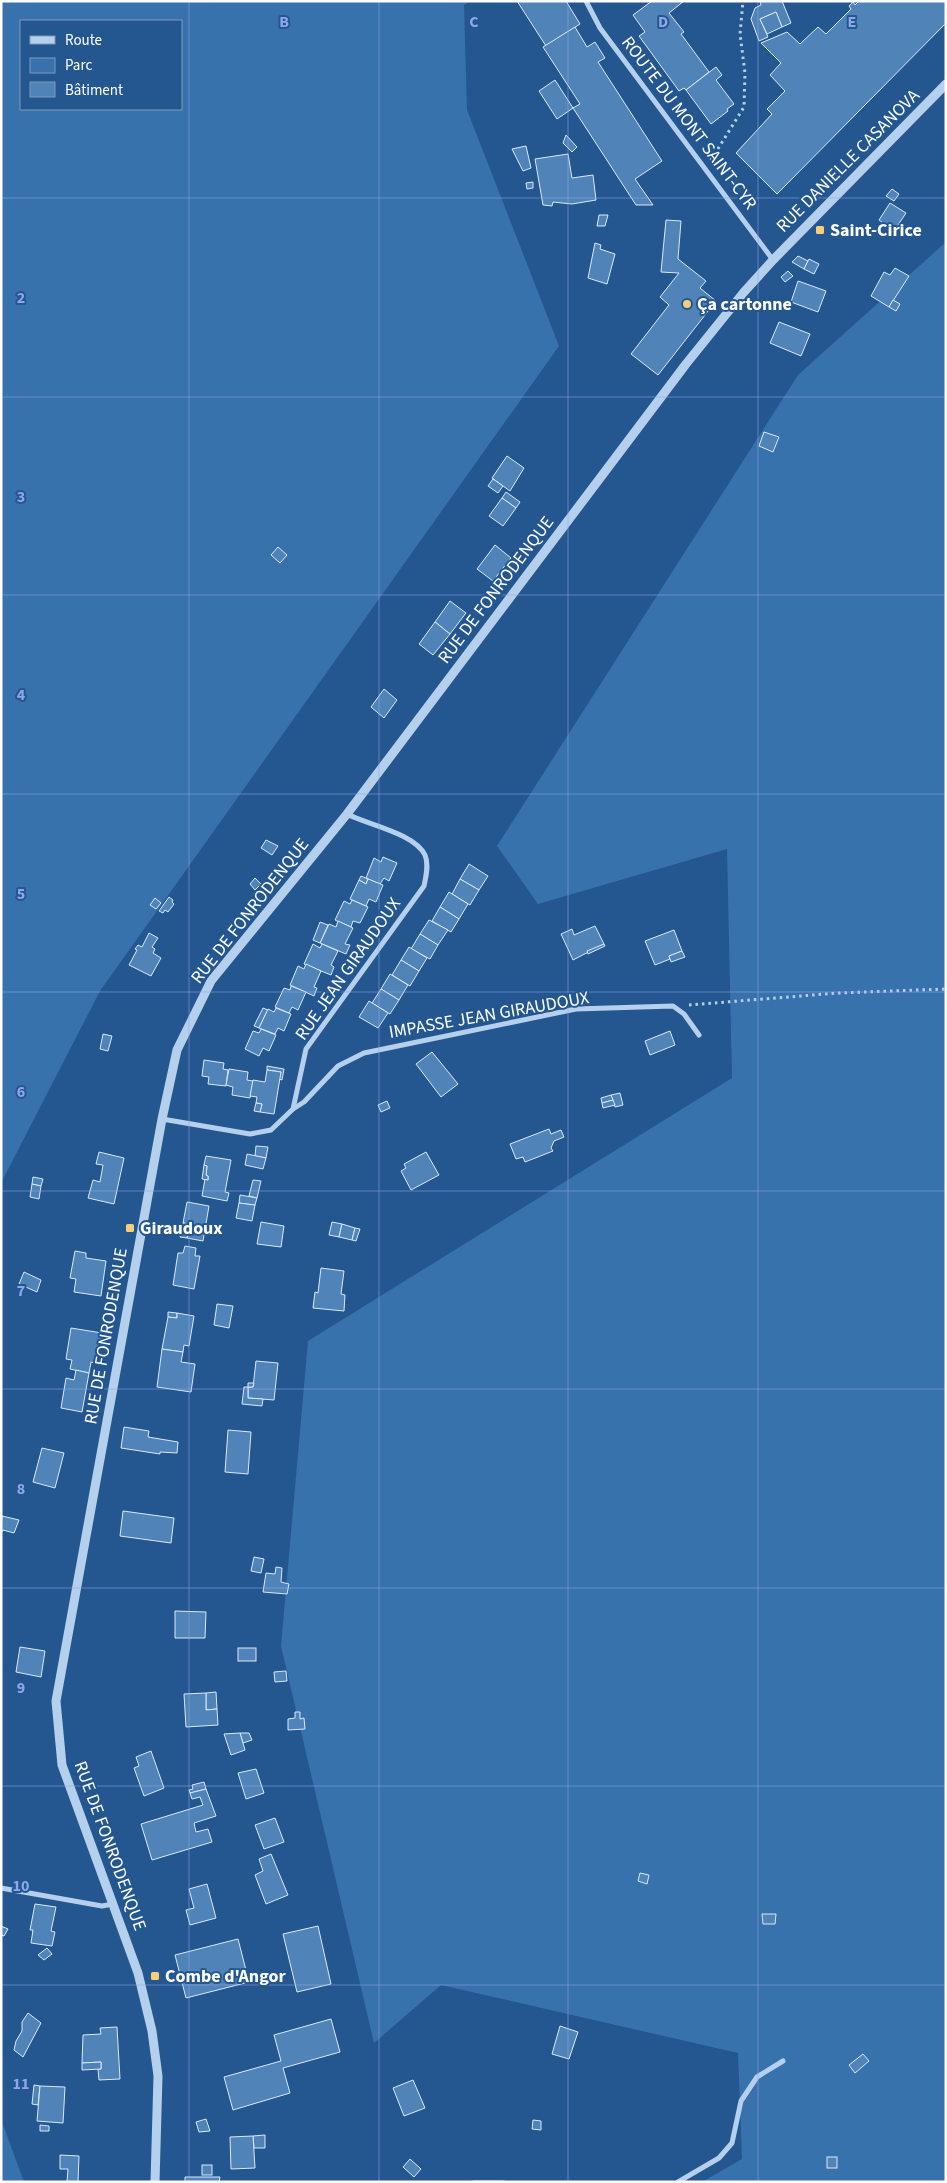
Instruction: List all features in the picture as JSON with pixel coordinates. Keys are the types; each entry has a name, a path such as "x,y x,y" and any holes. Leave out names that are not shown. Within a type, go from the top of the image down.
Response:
{"street":[{"name":"ROUTE DU MONT SAINT-CYR","path":"586,1 600,28 773,260"},
{"name":"RUE DANIELLE CASANOVA","path":"773,260 946,84"},
{"name":"RUE DE FONRODENQUE","path":"155,2182 158,2076 152,2031 138,1973 62,1765 56,1702 162,1119 177,1050 211,981 347,814 686,364 773,260"},
{"name":"RUE JEAN GIRAUDOUX","path":"293,1110 306,1049 424,886 427,871 424,855 406,837 347,814"},
{"name":"IMPASSE JEAN GIRAUDOUX","path":"293,1110 304,1102 338,1066 364,1053 576,1009 673,1006"},
{"path":"673,1006 684,1014 699,1035"},
{"path":"162,1119 250,1134 271,1130 293,1110"},
{"path":"1,1888 102,1906 114,1904"},
{"path":"678,2182 719,2158 732,2143 741,2101 758,2077 783,2061"}],"path":[{"path":"706,169 744,107 745,73 740,34 743,1"},
{"path":"673,1006 838,993 946,988"}],"green space":[{"path":"1,1 470,1 464,5 467,110 559,346 100,991 1,1183"},
{"path":"946,242 946,2182 702,2182 742,2159 738,2053 441,1985 374,2043 281,1646 308,1341 732,1078 727,849 538,904 497,846 798,375"},
{"path":"1,2119 24,2182 1,2182"}],"building":[{"path":"517,1 566,1 580,24 546,46"},
{"path":"652,1 684,1 669,13 684,32 681,34 709,72 686,90 684,88 679,91 639,36 645,32 633,15"},
{"path":"760,1 782,1 791,23 782,27 776,12 760,19 768,37 759,41 751,19 755,8 761,5"},
{"path":"859,1 946,1 946,23 777,194 736,153 772,114 767,109 785,91 770,75 781,63 761,43 787,32 800,44 818,27 826,34 851,9 849,6 853,2 855,5"},
{"path":"776,12 782,27 767,34 760,19"},
{"path":"575,27 587,47 595,42 605,58 598,62 662,161 635,179 653,205 636,205 573,108 580,104 543,47"},
{"path":"716,67 722,75 716,80 734,104 711,124 686,90"},
{"path":"555,80 573,108 557,119 539,91"},
{"path":"566,135 577,147 572,152 563,143"},
{"path":"526,146 531,168 523,171 512,149"},
{"path":"568,154 572,178 593,175 596,200 572,204 553,202 552,206 543,205 535,159"},
{"path":"533,182 533,188 527,189 526,183"},
{"path":"892,189 899,194 894,201 886,196"},
{"path":"890,203 906,213 894,231 879,220"},
{"path":"599,215 608,215 605,226 597,226"},
{"path":"666,220 681,221 678,259 706,281 700,288 716,301 658,375 631,354 669,305 660,297 679,273 661,272"},
{"path":"595,243 601,245 600,249 615,254 607,284 588,278"},
{"path":"798,256 808,261 804,269 792,262"},
{"path":"809,259 819,264 814,274 804,269"},
{"path":"895,268 909,276 889,307 871,296 884,272 890,275"},
{"path":"788,271 793,276 785,282 781,277"},
{"path":"798,281 826,291 818,312 791,302"},
{"path":"893,300 900,304 896,311 889,307"},
{"path":"779,322 810,334 801,356 770,343"},
{"path":"764,432 779,437 773,452 759,446"},
{"path":"507,456 524,468 510,491 492,478"},
{"path":"493,479 503,486 498,493 488,486"},
{"path":"506,492 520,502 516,508 502,498"},
{"path":"502,498 516,508 503,526 489,516"},
{"path":"495,545 511,558 493,581 477,569"},
{"path":"278,547 287,555 280,563 271,555"},
{"path":"450,601 466,613 450,634 435,622"},
{"path":"435,622 450,634 433,655 419,644"},
{"path":"384,689 397,700 384,718 371,707"},
{"path":"266,840 278,846 272,855 261,848"},
{"path":"383,857 397,863 389,881 384,878 380,884 366,878 374,858 381,862"},
{"path":"469,864 488,876 479,890 460,879"},
{"path":"361,876 368,879 366,884 359,880"},
{"path":"255,878 261,884 255,890 250,884"},
{"path":"368,879 383,885 376,902 369,899 366,906 350,899 359,880 366,884"},
{"path":"460,879 479,890 470,905 452,894"},
{"path":"449,892 468,904 459,919 440,907"},
{"path":"169,897 173,900 174,904 168,912 165,910 163,913 159,911"},
{"path":"155,898 161,903 156,909 150,905"},
{"path":"352,900 368,907 360,923 353,921 351,927 335,920 344,901 350,904"},
{"path":"440,907 459,919 451,932 432,921"},
{"path":"429,920 448,930 438,945 420,934"},
{"path":"338,921 353,928 345,944 350,945 346,954 320,943 329,924 336,927"},
{"path":"320,922 328,925 320,943 313,940"},
{"path":"595,926 604,944 573,960 561,934 572,929 574,935"},
{"path":"674,930 682,951 669,956 670,959 655,965 645,941"},
{"path":"149,933 158,938 152,947 155,949 153,953 161,958 151,976 129,965 137,950 135,949 138,945 142,947"},
{"path":"420,934 438,945 430,959 411,949"},
{"path":"313,944 320,948 322,944 338,951 331,965 334,967 331,975 304,964"},
{"path":"604,944 605,946 588,954 587,951"},
{"path":"409,947 427,958 419,971 401,960"},
{"path":"682,951 685,957 671,962 669,956"},
{"path":"401,960 419,971 410,986 392,975"},
{"path":"306,964 321,971 314,987 317,988 314,996 290,985 298,966 304,969"},
{"path":"390,974 408,985 399,1000 381,989"},
{"path":"291,986 306,992 298,1010 292,1007 289,1013 275,1007 284,988 290,990"},
{"path":"381,989 399,1000 390,1014 372,1003"},
{"path":"369,1001 388,1013 378,1028 359,1017"},
{"path":"263,1008 268,1010 259,1028 254,1026"},
{"path":"276,1008 291,1014 284,1031 278,1028 275,1034 259,1028 268,1009 274,1012"},
{"path":"261,1029 276,1035 269,1051 263,1048 259,1056 245,1049 253,1031 259,1033"},
{"path":"670,1031 675,1045 650,1055 645,1041"},
{"path":"103,1034 112,1036 108,1051 100,1049"},
{"path":"432,1052 458,1084 441,1097 416,1064"},
{"path":"204,1060 224,1063 223,1069 228,1070 226,1086 208,1084 209,1077 202,1076"},
{"path":"267,1066 284,1069 282,1080 279,1079 281,1072 267,1070"},
{"path":"229,1069 248,1072 247,1080 253,1081 250,1098 232,1095 233,1087 226,1085"},
{"path":"267,1070 281,1072 274,1114 260,1112 262,1104 256,1103 257,1097 250,1096 253,1080 265,1082"},
{"path":"620,1093 623,1105 615,1107 611,1095"},
{"path":"611,1095 613,1100 602,1103 601,1098"},
{"path":"613,1100 615,1105 603,1108 602,1103"},
{"path":"387,1101 390,1108 381,1112 378,1105"},
{"path":"256,1103 262,1104 260,1112 254,1111"},
{"path":"549,1129 551,1134 561,1130 564,1137 554,1141 551,1148 553,1151 525,1162 523,1157 516,1159 510,1144"},
{"path":"256,1146 268,1147 266,1158 255,1156"},
{"path":"99,1152 124,1158 114,1204 88,1198 93,1180 100,1182 103,1165 96,1164"},
{"path":"426,1152 439,1175 411,1190 401,1171 406,1168 404,1164"},
{"path":"247,1154 266,1158 263,1169 245,1165"},
{"path":"206,1156 231,1160 225,1192 229,1193 227,1201 202,1196 205,1179 208,1180 206,1175 207,1166 204,1165"},
{"path":"204,1165 207,1166 206,1175 208,1180 202,1179"},
{"path":"33,1177 43,1179 41,1186 32,1184"},
{"path":"253,1180 261,1181 257,1198 249,1196"},
{"path":"32,1184 41,1186 39,1199 30,1197"},
{"path":"240,1195 257,1198 255,1205 239,1203"},
{"path":"187,1202 209,1206 203,1241 187,1238 189,1224 183,1223"},
{"path":"239,1203 255,1205 252,1221 236,1218"},
{"path":"261,1222 284,1226 281,1247 257,1244"},
{"path":"332,1222 342,1224 339,1237 329,1235"},
{"path":"183,1223 189,1224 187,1238 180,1237"},
{"path":"342,1224 355,1228 352,1240 339,1237"},
{"path":"355,1228 360,1229 356,1241 352,1240"},
{"path":"185,1246 196,1248 195,1256 200,1256 194,1289 173,1285 178,1253 183,1253"},
{"path":"75,1251 86,1253 86,1258 106,1261 101,1296 74,1292 76,1279 70,1278"},
{"path":"321,1268 344,1271 341,1294 345,1295 344,1311 313,1308 315,1292 318,1293"},
{"path":"24,1272 41,1280 37,1292 19,1284"},
{"path":"217,1304 233,1306 229,1328 214,1325"},
{"path":"168,1312 177,1313 177,1318 168,1317"},
{"path":"177,1313 194,1316 189,1346 184,1345 183,1352 162,1349 168,1317 177,1318"},
{"path":"71,1328 102,1333 95,1363 91,1362 89,1373 70,1369 72,1360 66,1359"},
{"path":"162,1349 183,1352 181,1362 195,1364 191,1392 157,1387"},
{"path":"256,1361 278,1363 274,1400 248,1398 248,1387 253,1387"},
{"path":"76,1370 89,1373 82,1412 61,1408 66,1378 74,1380"},
{"path":"248,1383 254,1383 253,1387 248,1387"},
{"path":"244,1387 248,1387 248,1398 263,1399 262,1406 242,1404"},
{"path":"124,1427 149,1431 148,1437 178,1442 177,1453 160,1452 160,1454 121,1448"},
{"path":"228,1430 251,1432 248,1474 225,1472"},
{"path":"42,1448 64,1453 55,1488 33,1482"},
{"path":"123,1511 174,1518 171,1543 120,1536"},
{"path":"2,1516 19,1520 14,1533 3,1530 1,1533"},
{"path":"254,1557 264,1559 261,1573 251,1571"},
{"path":"276,1567 282,1568 281,1582 289,1584 287,1594 263,1592 266,1573 275,1574"},
{"path":"175,1611 206,1612 205,1638 175,1638"},
{"path":"20,1647 45,1651 41,1677 16,1672"},
{"path":"238,1648 256,1648 256,1661 238,1661"},
{"path":"286,1671 287,1681 275,1682 274,1672"},
{"path":"216,1692 217,1709 206,1710 206,1693"},
{"path":"206,1693 206,1710 217,1709 218,1725 186,1727 184,1694"},
{"path":"295,1712 300,1712 300,1719 304,1718 305,1729 288,1730 288,1719 295,1718"},
{"path":"240,1733 249,1733 252,1740 243,1743"},
{"path":"240,1733 245,1750 231,1755 224,1734"},
{"path":"151,1751 164,1788 144,1796 134,1768 139,1766 136,1757"},
{"path":"256,1769 264,1793 246,1799 238,1773"},
{"path":"204,1782 206,1789 190,1793 189,1790 193,1789 192,1785"},
{"path":"206,1789 216,1816 194,1823 196,1832 208,1829 212,1842 152,1860 141,1824 203,1805 200,1797 192,1799 190,1793"},
{"path":"275,1818 284,1842 264,1849 255,1825"},
{"path":"271,1854 288,1895 266,1904 255,1875 263,1871 259,1859"},
{"path":"640,1873 649,1875 647,1884 638,1881"},
{"path":"207,1884 216,1918 190,1925 186,1910 194,1908 189,1889"},
{"path":"35,1904 56,1907 51,1931 55,1932 52,1946 31,1943 33,1930 30,1930"},
{"path":"762,1914 776,1914 775,1924 763,1924"},
{"path":"1,1926 8,1929 4,1936 1,1935"},
{"path":"318,1926 331,1984 297,1992 283,1934"},
{"path":"238,1939 249,1982 186,1998 175,1955"},
{"path":"47,1948 52,1954 44,1960 38,1955"},
{"path":"28,2013 41,2023 23,2057 14,2050 16,2041 22,2031 22,2022"},
{"path":"331,2019 340,2052 283,2068 290,2093 233,2110 224,2077 281,2061 274,2035"},
{"path":"560,2026 578,2032 569,2059 552,2054"},
{"path":"117,2027 120,2079 99,2080 98,2069 101,2069 101,2062 82,2063 83,2035 101,2034 100,2028"},
{"path":"863,2054 869,2061 855,2073 849,2065"},
{"path":"101,2062 101,2069 82,2070 82,2063"},
{"path":"413,2080 425,2108 404,2116 393,2088"},
{"path":"34,2085 40,2086 38,2105 32,2104"},
{"path":"40,2086 65,2087 63,2123 37,2121"},
{"path":"206,2119 210,2131 199,2132 196,2122"},
{"path":"533,2120 541,2121 541,2130 532,2129"},
{"path":"40,2125 49,2126 49,2131 40,2131"},
{"path":"265,2135 265,2148 254,2148 253,2136"},
{"path":"253,2136 255,2168 231,2169 230,2137"},
{"path":"60,2155 79,2156 78,2182 67,2182 68,2169 60,2169"},
{"path":"827,2157 837,2157 837,2168 827,2168"},
{"path":"410,2159 421,2169 414,2177 403,2167"},
{"path":"202,2165 212,2165 212,2175 202,2175"},
{"path":"185,2177 220,2177 219,2182 185,2182"},
{"path":"504,2181 504,2182 473,2182"}],"place":[{"name":"Saint-Cirice","path":"820,230"},
{"name":"Ça cartonne","path":"687,304"},
{"name":"Giraudoux","path":"130,1228"},
{"name":"Combe d'Angor","path":"155,1976"}]}
